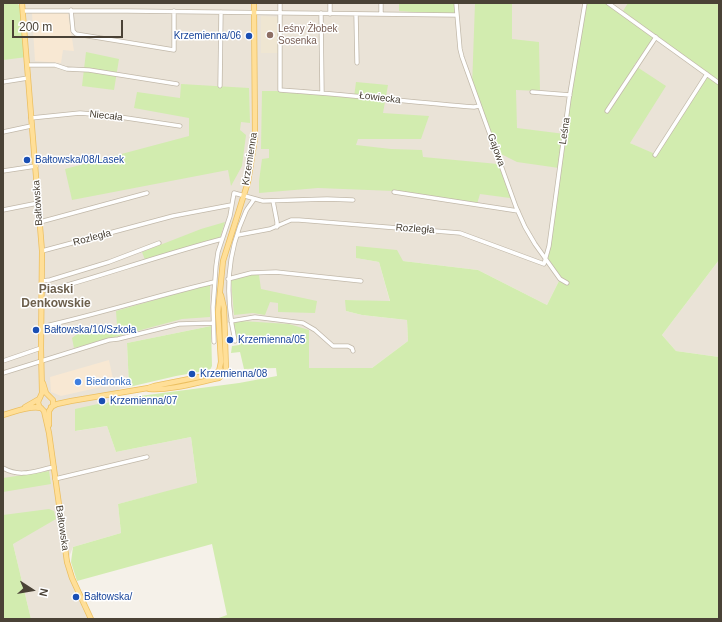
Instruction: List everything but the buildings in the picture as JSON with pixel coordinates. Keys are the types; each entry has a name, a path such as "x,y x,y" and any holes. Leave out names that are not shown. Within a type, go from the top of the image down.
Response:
{"main road":[{"name":"Bałtowska","path":"22,3 42,251 42,393 39,398"},
{"name":"Krzemienna","path":"50,408 57,404 72,401 148,388 155,389 178,386 220,378 224,374 226,369 224,308 220,287 223,261 244,195 252,164 255,138 254,3"},
{"name":"Bałtowska","path":"41,375 46,392 50,397"},
{"path":"3,415 35,407 50,408 53,402 50,397 44,395 39,398 37,402 20,410"},
{"name":"Krzemienna","path":"50,397 72,401"},
{"path":"39,398 38,404 42,408"},
{"name":"Bałtowska","path":"42,408 49,433 67,562 72,578 91,619"},
{"name":"Bałtowska","path":"49,433 50,408"}],"street":[{"path":"280,3 280,13"},
{"path":"330,3 330,14"},
{"path":"381,3 381,14"},
{"name":"Gajowa","path":"456,3 460,49 518,211 535,244 560,279 568,283"},
{"name":"Leśna","path":"546,258 585,3"},
{"path":"608,3 719,83"},
{"path":"23,11 71,10 456,15"},
{"path":"71,10 73,31 76,34 174,50 174,11"},
{"path":"220,86 221,12"},
{"name":"Łowiecka","path":"280,13 280,90 356,95 474,107 480,106"},
{"path":"322,13 322,93"},
{"path":"356,14 357,63"},
{"path":"607,111 656,37"},
{"path":"27,65 55,65 67,69 89,70 177,84"},
{"path":"655,154 707,74"},
{"path":"3,82 28,78"},
{"path":"532,92 570,95"},
{"name":"Niecała","path":"31,118 80,114 113,116 180,126"},
{"path":"3,132 31,126"},
{"path":"3,170 36,166"},
{"path":"394,192 518,211"},
{"path":"40,222 146,193"},
{"path":"214,342 214,282 217,259 230,216 234,193 263,201 327,199 353,200"},
{"path":"235,341 230,321 228,279 230,265 246,210 254,198"},
{"path":"273,201 277,227"},
{"path":"3,210 38,203"},
{"name":"Rozległa","path":"42,251 173,216 231,205"},
{"name":"Rozległa","path":"238,235 277,227 291,220 299,220 460,233 544,264 546,258"},
{"path":"42,290 50,290 100,276 181,250 222,239"},
{"path":"42,281 50,280 109,262 159,243"},
{"path":"228,279 251,273 276,272 361,281"},
{"path":"42,327 214,282"},
{"path":"230,321 255,317 303,323 315,330 332,346 350,347 353,352"},
{"path":"3,373 94,343 179,324 213,323"},
{"path":"3,361 41,348"},
{"path":"55,479 147,457"},
{"path":"3,468 10,472 19,474 54,467"}],"shaded area":[{"path":"3,3 585,3 560,279 547,305 478,270 403,261 356,258 379,262 390,302 346,300 346,311 362,315 407,320 408,341 372,368 308,368 309,331 241,321 127,343 129,387 119,389 117,399 104,404 98,404 76,431 107,426 116,452 191,437 197,484 118,504 121,533 73,547 67,562 91,619 31,619 13,544 3,539"},
{"path":"608,3 719,3 719,83 655,155 630,143"},
{"path":"32,13 68,13 74,51 63,50 61,63 35,61"},
{"name":"Leśny Żłobek Sosenka","path":"261,16 278,17 279,53 261,53"},
{"path":"719,260 719,357 676,351 662,335"},
{"path":"109,360 114,384 61,396 51,392 50,377"}],"green space":[{"path":"3,3 17,3 23,11 27,57 3,60"},
{"path":"399,3 456,3 456,15 399,11"},
{"path":"475,3 512,3 512,39 539,42 540,91 516,90 517,128 565,134 585,3 608,3 656,37 634,65 666,86 630,143 655,154 707,74 719,83 719,260 662,335 676,351 719,357 719,619 216,619 227,615 212,544 77,581 71,562 73,547 121,533 118,504 197,483 191,437 116,452 107,426 75,431 75,409 104,404 117,399 239,383 277,376 276,368 244,369 240,352 231,353 232,346 239,345 240,338 236,337 232,323 241,321 289,324 309,330 309,368 372,368 408,341 407,320 362,315 346,311 345,300 390,301 379,262 356,258 356,246 397,250 403,261 478,270 547,305 560,279 546,258 559,168 517,162 497,152 518,211 510,198 480,194 477,204 394,191 318,188 259,193 262,159 269,158 269,149 261,149 262,91 354,97 356,82 388,85 383,113 429,116 421,139 358,139 356,145 391,149 422,150 423,157 498,164 496,151 472,87"},
{"path":"628,3 719,3 719,82 623,11"},
{"path":"86,52 119,59 114,90 82,86"},
{"path":"181,84 249,88 250,123 241,122 240,130 246,135 242,166 231,186 228,170 72,200 65,169 189,136 189,118 134,108 137,92 180,98"},
{"path":"225,222 220,238 145,260 142,252 201,229"},
{"path":"254,274 259,275 261,289 317,301 315,313 278,312 278,303 270,302 265,315 253,313 234,315 231,280"},
{"path":"210,284 210,317 182,319 74,348 72,338 76,335 76,333 117,325 116,311"},
{"path":"211,326 212,366 210,370 129,387 127,343"},
{"path":"49,471 51,484 3,492 3,478"},
{"path":"49,509 54,511 56,519 13,544 31,619 3,619 3,515"}],"place":[{"name":"Leśny Żłobek Sosenka","path":"270,35"},
{"name":"Krzemienna/06","path":"249,36"},
{"name":"Bałtowska/08/Lasek","path":"27,160"},
{"name":"Bałtowska/10/Szkoła","path":"36,330"},
{"name":"Krzemienna/05","path":"230,340"},
{"name":"Krzemienna/08","path":"192,374"},
{"name":"Biedronka","path":"78,382"},
{"name":"Krzemienna/07","path":"102,401"},
{"name":"Bałtowska/","path":"76,597"}],"district":[{"name":"Piaski Denkowskie","path":"56,297"}]}
